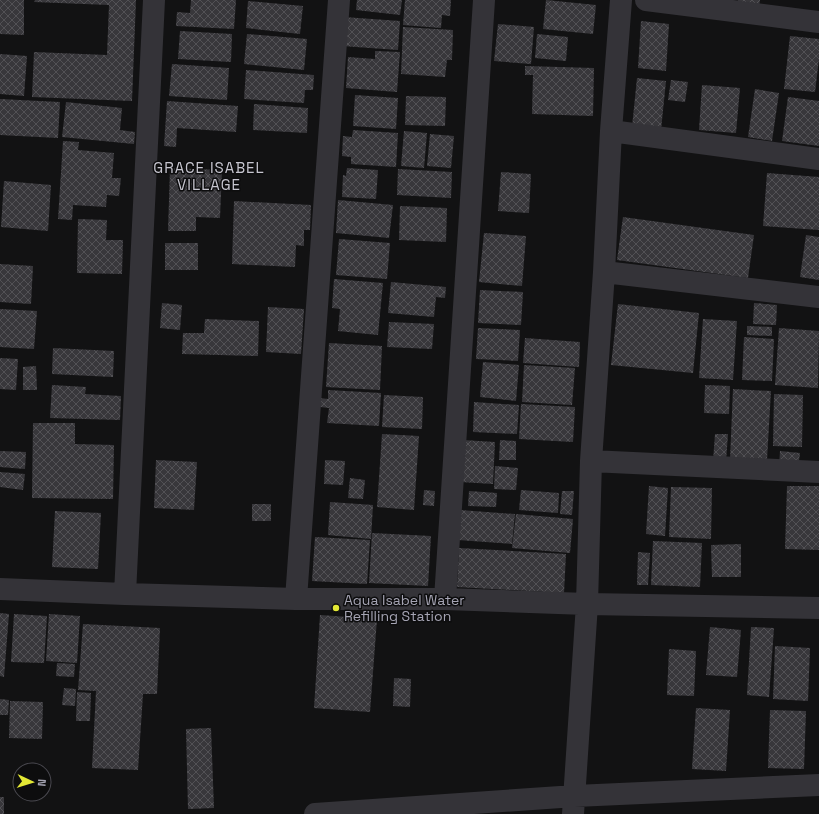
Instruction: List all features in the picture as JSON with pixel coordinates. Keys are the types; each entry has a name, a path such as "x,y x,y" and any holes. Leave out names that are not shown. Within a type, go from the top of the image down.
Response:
{"street":[{"path":"125,594 154,0"},
{"path":"296,599 339,0"},
{"path":"445,599 484,0"},
{"path":"574,805 587,604 591,461 604,272 611,131 621,0"},
{"path":"646,0 819,22"},
{"path":"611,131 819,159"},
{"path":"604,272 819,297"},
{"path":"591,461 819,472"},
{"path":"0,589 296,599 445,599 587,604 819,608"},
{"path":"315,814 574,805 819,785"}],"building":[{"path":"0,0 24,0 24,35 0,34"},
{"path":"35,0 136,0 132,101 32,97 34,52 107,55 109,5 34,2"},
{"path":"191,0 236,0 234,29 176,26 177,12 190,13"},
{"path":"357,0 402,0 400,15 356,10"},
{"path":"405,0 451,0 450,16 442,15 441,28 403,25"},
{"path":"546,0 596,5 593,34 543,29"},
{"path":"738,0 760,0 759,7 737,5"},
{"path":"248,1 303,6 300,34 246,28"},
{"path":"344,17 400,21 398,50 342,46"},
{"path":"641,21 669,24 666,71 638,68"},
{"path":"498,24 534,27 531,64 494,61"},
{"path":"403,27 453,30 452,60 447,60 445,77 401,74"},
{"path":"180,31 232,34 231,62 178,59"},
{"path":"247,34 307,39 304,70 244,64"},
{"path":"537,34 568,37 566,61 535,58"},
{"path":"790,36 819,39 819,59 815,92 784,89"},
{"path":"375,51 400,52 397,92 346,88 348,57 375,59"},
{"path":"0,54 27,56 24,96 0,94"},
{"path":"172,64 229,68 227,100 169,96"},
{"path":"525,66 594,68 593,116 532,114 533,75 525,75"},
{"path":"246,70 314,75 313,90 305,90 304,103 244,99"},
{"path":"637,78 666,81 661,130 632,127"},
{"path":"671,80 688,82 685,102 668,100"},
{"path":"702,85 740,88 736,133 699,130"},
{"path":"755,89 779,93 772,141 748,137"},
{"path":"355,95 398,98 396,129 353,126"},
{"path":"406,96 446,97 445,126 405,125"},
{"path":"788,97 819,101 819,146 782,141"},
{"path":"0,99 60,102 58,138 0,135"},
{"path":"167,101 238,106 236,132 177,128 176,147 164,146"},
{"path":"66,102 122,108 120,130 135,132 134,144 62,137"},
{"path":"254,104 308,108 307,133 253,130"},
{"path":"353,130 398,133 396,167 351,164 351,157 342,156 343,136 352,137"},
{"path":"404,131 427,133 424,168 401,166"},
{"path":"430,134 454,136 451,168 427,166"},
{"path":"63,141 79,142 78,150 114,153 112,178 121,178 119,196 107,195 106,207 73,205 72,220 58,219"},
{"path":"170,168 222,170 220,218 196,217 196,231 168,231"},
{"path":"347,168 378,170 376,199 342,197 343,175 346,176"},
{"path":"398,169 452,172 451,198 397,195"},
{"path":"501,172 531,174 529,213 498,211"},
{"path":"767,173 819,177 819,230 763,226"},
{"path":"4,181 51,185 48,231 1,227"},
{"path":"338,200 393,205 389,238 336,233"},
{"path":"234,201 311,205 310,230 304,230 304,246 296,245 295,267 232,264"},
{"path":"400,206 447,208 446,242 399,240"},
{"path":"623,217 754,235 748,278 617,260"},
{"path":"78,219 107,220 106,240 123,240 122,274 77,273"},
{"path":"484,233 526,236 522,286 479,282"},
{"path":"806,235 819,237 819,280 800,277"},
{"path":"339,239 390,243 387,279 336,275"},
{"path":"165,243 198,243 198,270 165,270"},
{"path":"0,264 33,266 31,304 0,302"},
{"path":"334,279 383,283 378,335 338,331 340,309 332,308"},
{"path":"391,282 446,287 445,298 436,297 434,317 388,313"},
{"path":"480,290 523,292 521,325 478,323"},
{"path":"162,303 182,305 180,330 160,328"},
{"path":"754,303 777,305 776,325 753,324"},
{"path":"618,304 699,313 693,373 611,365"},
{"path":"268,307 304,309 301,354 266,352"},
{"path":"0,309 37,311 34,349 0,347"},
{"path":"205,319 259,321 258,356 182,354 183,333 204,333"},
{"path":"703,319 737,321 733,380 699,378"},
{"path":"389,322 434,324 432,349 387,347"},
{"path":"747,326 772,327 772,336 747,335"},
{"path":"478,328 520,330 518,361 476,359"},
{"path":"779,328 819,331 818,388 775,385"},
{"path":"744,337 774,339 772,381 742,380"},
{"path":"525,338 580,342 579,367 523,363"},
{"path":"329,343 382,346 380,390 326,387"},
{"path":"53,348 114,351 113,377 52,374"},
{"path":"0,358 18,359 16,390 0,389"},
{"path":"483,362 519,365 516,401 480,397"},
{"path":"524,365 575,368 572,405 522,402"},
{"path":"36,366 37,390 23,390 23,367"},
{"path":"52,385 86,387 85,394 121,396 120,420 50,418"},
{"path":"705,385 730,386 729,414 704,413"},
{"path":"733,389 771,391 767,460 730,459"},
{"path":"328,390 381,393 379,426 327,423 329,408 320,407 320,398 328,399"},
{"path":"774,394 803,395 802,447 773,446"},
{"path":"384,395 423,397 422,429 382,427"},
{"path":"474,402 519,405 517,434 473,432"},
{"path":"521,404 575,407 573,442 519,439"},
{"path":"33,423 75,423 75,444 114,445 113,499 32,498"},
{"path":"382,434 419,436 414,510 377,507"},
{"path":"715,434 728,434 726,462 713,461"},
{"path":"463,440 495,442 493,484 460,482"},
{"path":"500,440 516,441 516,460 499,460"},
{"path":"0,451 26,452 25,469 0,467"},
{"path":"780,451 800,453 798,468 779,466"},
{"path":"156,460 197,462 194,510 154,508"},
{"path":"325,460 345,461 343,485 324,484"},
{"path":"495,466 518,468 516,490 494,489"},
{"path":"0,472 25,474 23,490 0,487"},
{"path":"350,478 365,480 363,499 348,498"},
{"path":"649,486 668,488 665,536 646,534"},
{"path":"787,486 819,486 819,550 785,549"},
{"path":"671,487 712,488 711,539 669,537"},
{"path":"424,490 435,491 434,506 423,505"},
{"path":"521,490 559,493 558,513 519,510"},
{"path":"469,491 497,493 496,507 468,506"},
{"path":"562,491 574,491 572,515 560,514"},
{"path":"330,502 373,505 371,539 328,535"},
{"path":"252,504 271,504 271,521 252,521"},
{"path":"460,510 515,514 512,544 458,540"},
{"path":"55,511 101,513 98,569 52,567"},
{"path":"516,514 573,519 570,553 512,548"},
{"path":"372,533 431,536 428,586 369,583"},
{"path":"315,537 370,540 367,584 312,581"},
{"path":"653,541 702,543 700,587 651,585"},
{"path":"741,544 741,577 712,577 711,545"},
{"path":"459,548 566,554 564,593 457,587"},
{"path":"638,552 650,553 648,585 637,585"},
{"path":"0,613 9,614 4,677 0,676"},
{"path":"14,614 47,616 44,663 11,662"},
{"path":"49,614 80,616 77,663 46,661"},
{"path":"320,615 377,619 370,712 314,708"},
{"path":"83,624 160,628 157,694 143,694 138,770 92,768 96,691 78,690"},
{"path":"710,627 741,630 737,677 706,675"},
{"path":"751,627 774,628 769,697 747,695"},
{"path":"775,646 810,648 808,701 773,699"},
{"path":"669,649 696,651 694,696 667,695"},
{"path":"57,663 75,664 74,677 56,676"},
{"path":"394,678 411,679 410,707 393,706"},
{"path":"64,688 76,689 75,706 62,705"},
{"path":"77,692 91,693 90,721 76,721"},
{"path":"0,699 9,700 8,715 0,715"},
{"path":"10,701 43,702 42,739 9,738"},
{"path":"696,708 730,710 726,771 692,769"},
{"path":"770,710 806,711 804,769 768,768"},
{"path":"211,728 214,808 188,809 186,729"},
{"path":"0,797 4,797 4,814 0,814"}],"place":[{"name":"Aqua Isabel Water Refilling Station","path":"336,608"}],"district":[{"name":"GRACE ISABEL VILLAGE","path":"209,176"}]}
